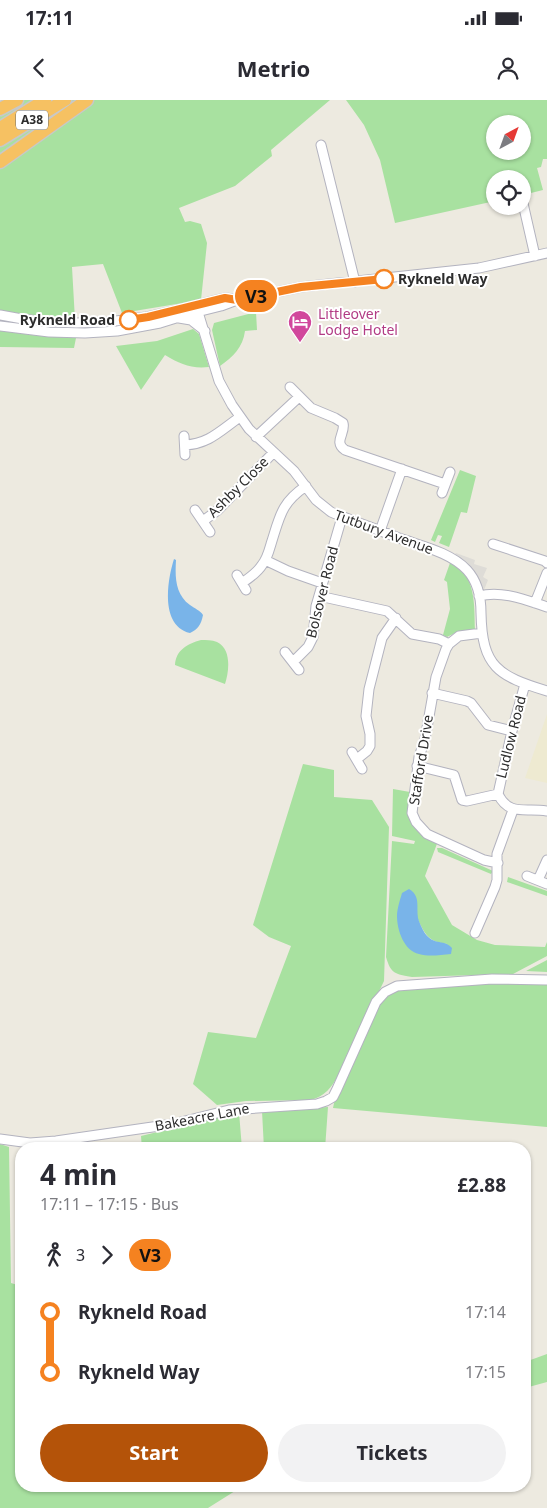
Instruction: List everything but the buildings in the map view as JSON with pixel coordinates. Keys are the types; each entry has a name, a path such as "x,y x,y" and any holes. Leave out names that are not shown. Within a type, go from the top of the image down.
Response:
{"highway":[{"path":"0,109 17,100"},
{"name":"A38","path":"0,128 45,100"},
{"name":"A38","path":"0,140 65,100"},
{"path":"0,162 87,100"}],"street":[{"path":"321,145 355,282"},
{"path":"526,215 535,256"},
{"path":"0,315 43,321 100,322 148,317 221,306 237,300 301,287 479,268 547,253"},
{"path":"0,326 49,332 94,333 147,326 179,318 201,309"},
{"name":"Tutbury Avenue","path":"201,309 207,319 205,331 219,381 240,417 256,437 294,471 322,507 330,512 455,560 472,576 477,585 482,633 485,649 491,660 506,676 547,691"},
{"path":"179,318 191,320 205,331"},
{"path":"290,388 311,408 344,424 338,443 345,450 402,469 443,489 450,472"},
{"path":"256,437 299,397"},
{"path":"185,455 184,440 196,444 206,441 240,417"},
{"name":"Ashby Close","path":"203,521 218,510 273,452"},
{"path":"380,531 402,469"},
{"path":"242,583 255,573 265,560 282,511 290,498 306,486"},
{"name":"Ashby Close","path":"195,510 210,532"},
{"name":"Bolsover Road","path":"293,662 308,647 312,637 316,606 342,517"},
{"path":"493,544 547,563"},
{"path":"265,560 282,569 322,584"},
{"path":"535,603 547,573"},
{"path":"479,596 500,594 547,607"},
{"path":"319,596 387,611 412,634 440,639 449,644 460,636 482,633"},
{"path":"362,768 354,756 367,752 370,746 370,734 366,716 369,689 385,630 396,618"},
{"name":"Stafford Drive","path":"449,644 432,693 425,739 417,766 412,813 420,828 427,834 490,863 498,863"},
{"path":"285,652 299,670"},
{"name":"Ludlow Road","path":"513,810 502,802 498,794 525,684"},
{"path":"432,693 467,701 471,703 488,725 512,731"},
{"path":"417,766 454,775 462,800 467,801 498,794"},
{"path":"475,933 495,887 500,845 513,810 536,809 547,811"},
{"path":"538,880 547,860"},
{"path":"527,876 547,884"},
{"name":"Bakeacre Lane","path":"43,1142 173,1124 229,1110 317,1104 333,1097 376,1002 385,992 413,984 472,980 547,980"},
{"name":"Bakeacre Lane","path":"0,1139 22,1142"}],"shaded area":[{"path":"456,553 475,560 474,564 487,568 483,577 488,580 484,590 475,573"},
{"path":"547,714 547,783 525,778"}],"green space":[{"path":"24,100 38,100 0,124 0,114"},
{"path":"72,100 78,100 0,158 0,146"},
{"path":"93,100 330,100 271,150 272,156 235,186 179,208 185,222 190,221 201,224 207,243 201,300 122,313 103,264 72,267 75,320 0,311 0,165 60,125"},
{"path":"346,100 547,100 547,159 543,159 541,167 537,168 543,190 531,193 531,170 486,170 486,203 395,223 380,160 364,125"},
{"path":"256,312 257,330 245,331 237,351 220,366 212,330 214,323"},
{"path":"193,329 199,334 209,367 186,365 165,355 141,390 116,346 157,341"},
{"path":"0,330 31,335 76,338 74,348 0,347"},
{"path":"460,470 476,476 467,513 461,512 449,547 439,543 442,536 438,535 435,542 431,540"},
{"path":"450,563 459,568 470,583 474,601 475,630 459,631 447,637 443,635 450,609 447,582 444,580"},
{"path":"201,640 217,642 225,650 228,661 228,673 225,684 175,665 178,655 183,648"},
{"path":"303,764 334,770 334,797 372,800 389,827 384,981 338,1076 324,1094 311,1100 246,1101 217,1105 193,1084 208,1032 256,1038 291,946 269,937 253,925"},
{"path":"393,789 410,792 410,811 413,823 421,832 438,841 425,876 452,925 477,940 495,945 545,947 547,942 547,956 513,974 412,977 394,972 386,957 392,841 414,844 415,841 392,836","holes":["418,920 432,940 448,944 404,941"]},
{"path":"437,848 442,848 493,871 491,874 438,852"},
{"path":"508,877 547,891 547,896 507,882"},
{"path":"547,960 547,972 526,971"},
{"path":"547,980 547,1127 333,1108 337,1089 371,1013 391,989"},
{"path":"328,1107 326,1142 264,1142 262,1111"},
{"path":"239,1112 241,1142 141,1142 141,1136"},
{"path":"0,1144 9,1147 11,1283 15,1284 15,1492 233,1492 208,1508 0,1508"},
{"path":"547,1354 547,1382 531,1386 531,1360"}],"water":[{"path":"174,559 176,560 177,585 181,596 203,615 199,626 190,633 180,629 174,622 170,612 168,590"},
{"path":"409,889 417,898 418,918 426,935 434,941 449,945 452,948 451,954 423,955 409,949 405,944 398,927 397,913 402,893"}],"bus line":[{"name":"V3","path":"129,320 225,298 237,300 301,287 384,279"}],"place":[{"name":"Rykneld Way","path":"384,279"},
{"name":"Rykneld Road","path":"129,320"},
{"name":"Littleover Lodge Hotel","path":"300,343"}]}
